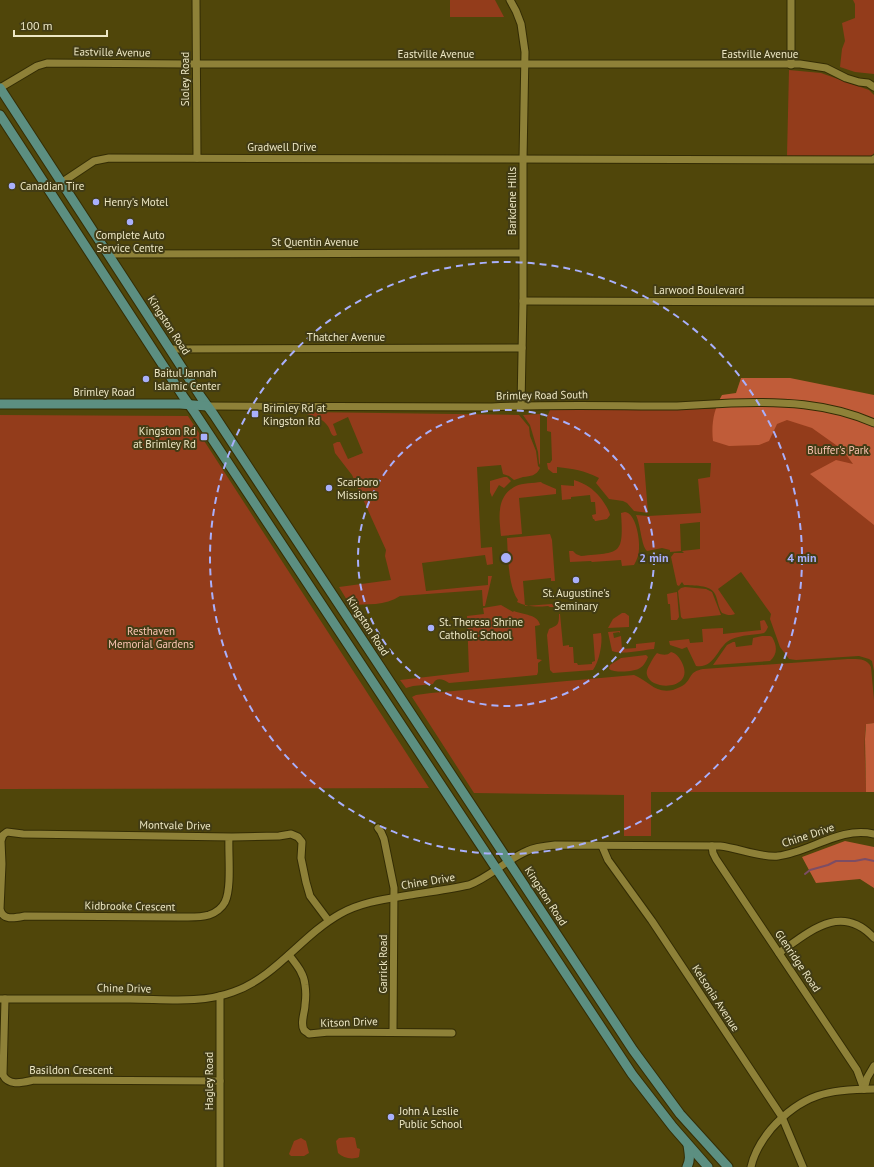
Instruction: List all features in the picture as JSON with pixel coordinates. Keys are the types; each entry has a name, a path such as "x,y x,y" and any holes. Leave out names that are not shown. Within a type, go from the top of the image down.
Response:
{"main road":[{"name":"Kingston Road","path":"0,88 207,406 633,1050 680,1114 728,1167"},
{"path":"0,115 189,405 632,1074 673,1127 708,1167"},
{"name":"Brimley Road","path":"0,404 207,406"},
{"path":"687,1167 690,1154 688,1145"}],"street":[{"name":"Sloley Road","path":"196,0 197,158"},
{"name":"Barkdene Hills","path":"510,0 521,24 525,52 522,253 522,406"},
{"path":"791,0 791,65"},
{"name":"Eastville Avenue","path":"0,88 37,66 47,63 808,65 826,68 846,78 868,83 874,87"},
{"name":"Gradwell Drive","path":"49,190 94,161 108,158 523,158"},
{"path":"523,158 874,159"},
{"name":"St Quentin Avenue","path":"108,254 522,253"},
{"name":"Larwood Boulevard","path":"523,301 874,302"},
{"name":"Thatcher Avenue","path":"170,349 522,348"},
{"name":"Brimley Road South","path":"207,406 688,406 776,402 822,406 845,412 874,423"},
{"name":"Garrick Road","path":"378,828 384,839 394,888 393,1032"},
{"name":"Montvale Drive","path":"1,878 1,841 3,835 7,832 23,834 229,837 279,836 291,834 300,838 302,846 301,858 310,896 328,920"},
{"name":"Chine Drive","path":"2,999 180,1000 220,996 255,982 289,955 328,920 358,905 394,897 469,885 480,881 509,861 527,851 547,846 712,846 731,848 766,856 777,856 794,852 843,835 857,832 874,834"},
{"name":"Kidbrooke Crescent","path":"1,878 0,908 1,914 5,917 200,917 214,913 221,908 225,902 228,884 229,837"},
{"name":"Kelsonia Avenue","path":"602,846 608,860 656,928 782,1117 803,1167"},
{"name":"Glenridge Road","path":"712,846 713,854 716,859 857,1070 864,1089"},
{"path":"779,953 820,926 830,922 854,923 874,938"},
{"name":"Kitson Drive","path":"289,955 300,969 304,979 305,1004 303,1019 305,1030 309,1034 329,1032 452,1033"},
{"name":"Hagley Road","path":"220,996 220,1167"},
{"name":"Basildon Crescent","path":"2,999 3,1075 8,1082 14,1083 34,1080 220,1081"},
{"path":"864,1089 866,1078 874,1066"},
{"path":"751,1167 755,1154 762,1141 782,1117 800,1104 828,1093 841,1090 874,1090"}],"green space":[{"path":"450,0 495,0 504,17 450,17"},
{"path":"853,0 874,0 874,74 855,72 840,67 842,49 845,41 842,23 855,18 855,4"},
{"path":"789,70 821,73 869,90 874,95 874,153 872,156 787,156"},
{"name":"Bluffer's Park","path":"804,407 874,430 874,671 872,661 859,656 796,660 789,659 780,647 770,619 771,614 741,572 718,589 735,614 732,615 722,613 713,591 701,586 684,585 682,582 679,586 677,585 671,557 674,553 684,553 682,551 700,549 700,522 680,524 681,551 670,552 670,550 662,548 647,551 643,544 636,515 648,516 701,513 698,479 710,477 711,463 644,463 648,513 634,511 627,503 623,501 609,499 596,483 599,478 593,475 568,468 557,467 557,473 553,473 548,469 547,463 550,463 552,460 551,432 547,431 547,417 550,410"},
{"path":"307,412 519,415 529,427 530,436 536,451 538,466 540,468 537,473 514,480 503,474 501,465 477,467 481,548 492,547 493,564 487,565 485,555 422,563 426,591 488,585 488,576 492,576 485,606 483,606 482,590 400,596 382,603 350,605 339,587 391,580 385,556 386,550 352,475 335,453 333,444 340,442 348,459 363,453 348,417 333,424 337,435 334,436 323,421 307,414"},
{"path":"540,414 540,465 538,452 530,425 523,415"},
{"name":"Resthaven Memorial Gardens","path":"0,415 188,416 429,788 0,789"},
{"path":"507,477 511,481 504,488 499,485 492,497 490,492 490,481"},
{"path":"574,480 592,489 599,496 609,511 610,515 607,519 595,521 593,519 592,515 596,514 595,502 591,502 590,495 571,497 571,499 562,500 561,485 574,486"},
{"path":"541,482 556,489 556,494 519,498 522,534 501,536 500,508 505,495 516,486"},
{"path":"625,512 632,517 635,522 638,534 639,551 634,565 622,566 621,560 570,562 569,551 573,551 581,556 604,554 617,549 622,537 621,513"},
{"path":"550,534 552,540 555,581 551,581 551,578 523,581 525,605 517,602 518,600 512,587 509,570 507,538"},
{"path":"685,587 706,589 712,592 721,615 683,619 681,617 678,591"},
{"path":"677,592 679,617 677,620 671,620 670,604 668,604 667,594"},
{"path":"552,604 554,607 548,606 529,606"},
{"path":"501,605 513,612 530,615 539,621 540,625 535,626 537,659 542,660 538,663 537,675 449,683 442,680 436,680 433,684 406,688 400,680 469,672 467,616 484,614 483,608"},
{"path":"622,613 629,616 629,627 608,628 613,619"},
{"path":"559,614 563,646 569,645 569,647 573,647 574,663 577,663 578,665 592,664 592,662 595,661 593,634 601,633 600,652 593,670 553,673 550,670 547,635 549,629 557,624"},
{"path":"764,620 768,627 764,633 732,639 723,646 708,664 703,666 696,666 687,647 682,649 670,645 669,641 689,639 690,643 703,642 702,629 723,628 723,634 761,630 760,621"},
{"path":"620,631 620,633 613,633 614,638 621,636 622,649 636,648 636,644 655,642 654,649 627,652 612,651 608,632"},
{"path":"762,636 772,637 775,643 776,649 773,658 770,661 713,665 727,645 735,642 736,647 752,645 753,638"},
{"path":"671,652 677,655 683,665 684,673 682,679 677,683 670,685 656,684 650,680 647,675 648,668 657,653 664,655"},
{"path":"646,655 648,657 645,663 637,669 620,671 609,669 610,665 621,658"},
{"path":"858,659 867,662 871,667 874,700 874,723 866,724 865,732 866,792 651,792 651,836 624,836 624,795 474,793 412,697 431,693 634,675 657,689 667,691 684,685 695,671 703,669"},
{"path":"301,1138 306,1141 309,1153 304,1156 291,1156 289,1154 294,1141"},
{"path":"339,1138 355,1138 357,1148 360,1149 359,1157 351,1158 340,1155 338,1153 336,1141"}],"shaded area":[{"path":"741,378 790,378 874,395 874,525 810,474 836,460 853,464 843,450 812,428 787,420 777,424 769,441 759,445 729,446 713,441 712,429 715,411 719,400 722,395 736,393"},
{"path":"874,723 874,792 866,792 866,724"},
{"path":"845,841 874,847 874,888 860,879 816,883 802,857"}],"waterway":[{"path":"805,874 810,870 836,861 855,861 865,859 874,861"}],"place":[{"name":"Canadian Tire","path":"12,186"},
{"name":"Henry's Motel","path":"96,202"},
{"name":"Complete Auto Service Centre","path":"130,222"},
{"name":"Baitul Jannah Islamic Center","path":"146,379"},
{"name":"Brimley Rd at Kingston Rd","path":"255,414"},
{"name":"Kingston Rd at Brimley Rd","path":"204,437"},
{"name":"Scarboro Missions","path":"329,488"},
{"name":"St. Augustine's Seminary","path":"576,580"},
{"name":"St. Theresa Shrine Catholic School","path":"431,628"},
{"name":"John A Leslie Public School","path":"391,1117"}]}
